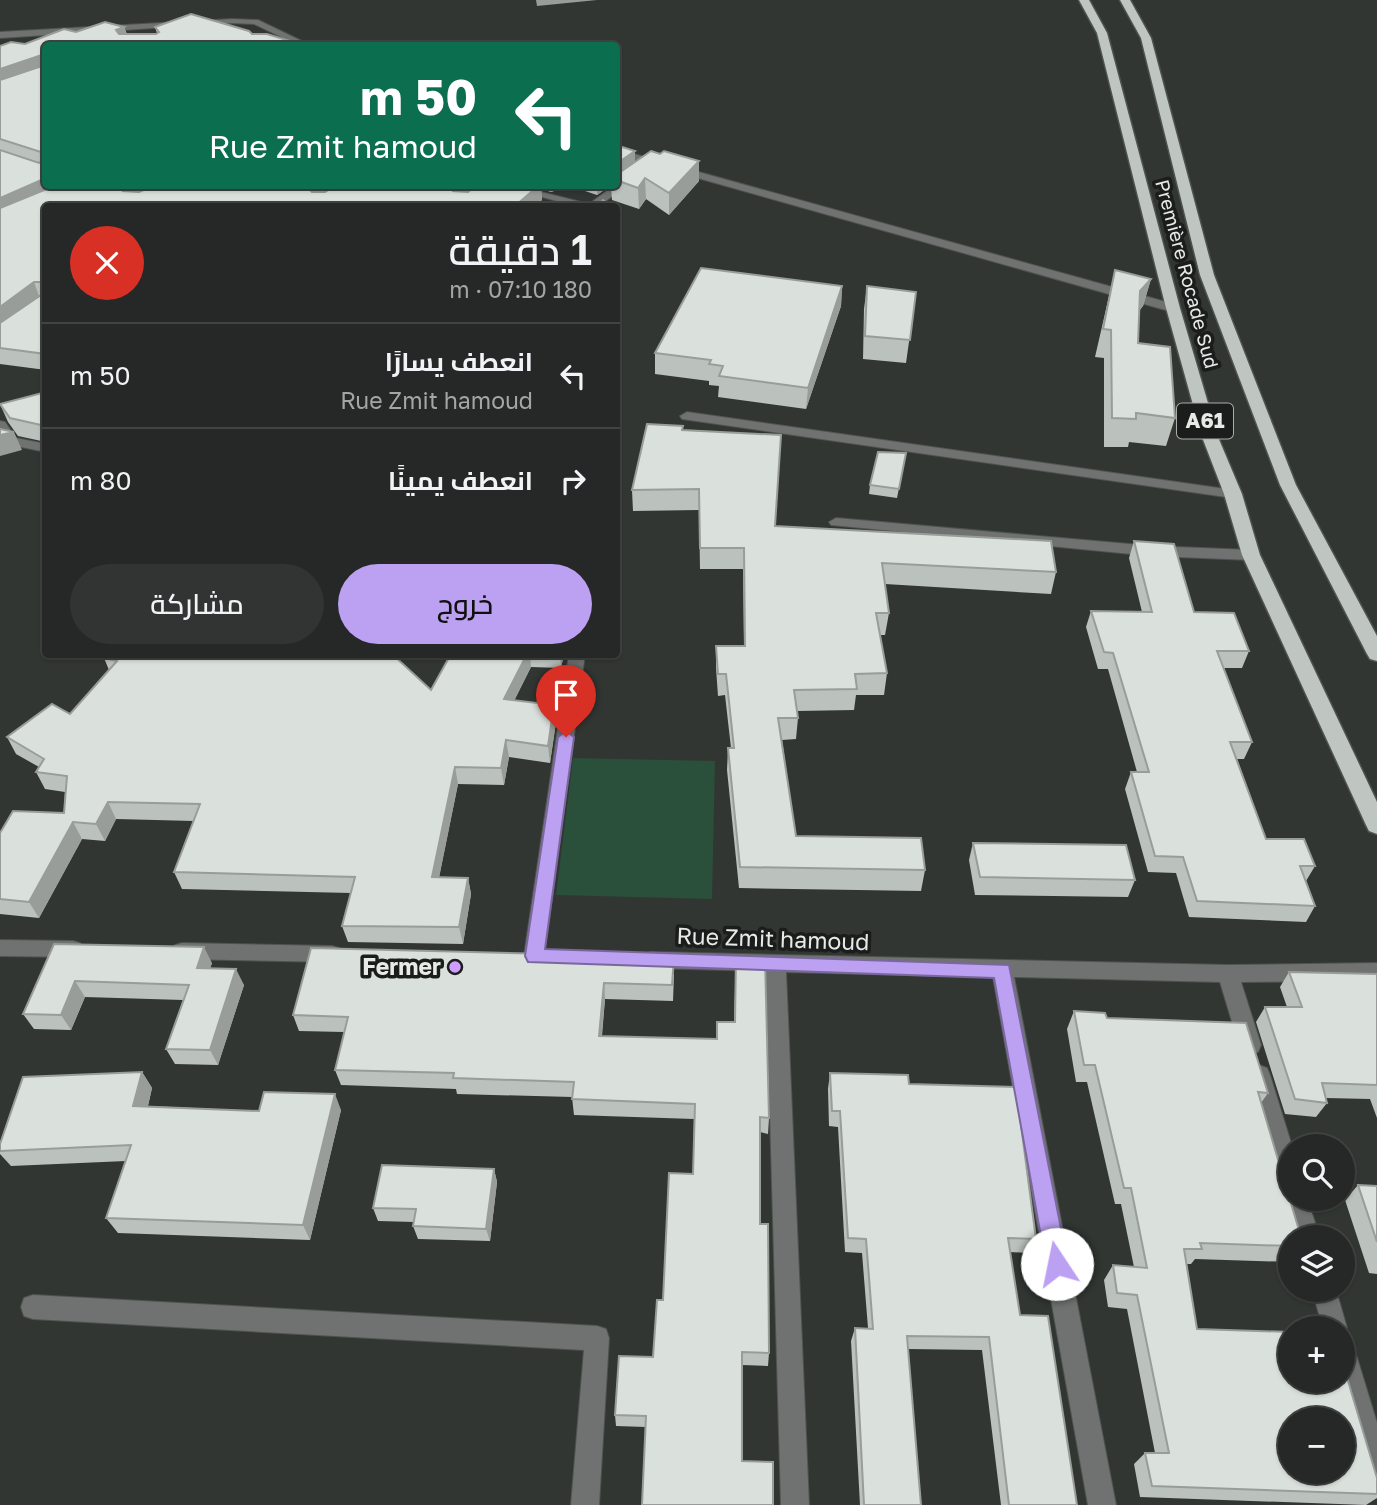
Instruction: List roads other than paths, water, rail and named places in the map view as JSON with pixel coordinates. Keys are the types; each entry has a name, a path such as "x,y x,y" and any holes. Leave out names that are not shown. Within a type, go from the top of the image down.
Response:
{"highway":[{"name":"Première Rocade Sud","path":"1084,0 1102,33 1173,308 1210,437 1233,494 1251,555 1377,825"},
{"name":"Première Rocade Sud","path":"1125,0 1146,38 1212,287 1288,485 1377,654"}],"street":[{"path":"0,35 232,21 255,22 299,42"},
{"path":"26,46 65,30"},
{"path":"268,42 285,36"},
{"path":"620,153 1173,308"},
{"path":"620,186 653,162"},
{"path":"519,189 574,203"},
{"path":"597,203 616,189"},
{"path":"687,416 1233,494"},
{"path":"0,425 11,440 42,447"},
{"path":"836,522 1152,551 1251,555"},
{"path":"508,956 541,956 578,658"},
{"path":"0,948 97,950"},
{"path":"166,951 346,954"},
{"name":"Rue Zmit hamoud","path":"628,959 1228,974 1377,972"},
{"path":"776,964 795,1505"},
{"path":"1002,970 1102,1505"},
{"path":"1228,974 1278,1138"},
{"path":"33,1307 597,1338 584,1505"},
{"path":"1355,1393 1377,1466"}],"place":[{"name":"Fermer","path":"455,967"}]}
